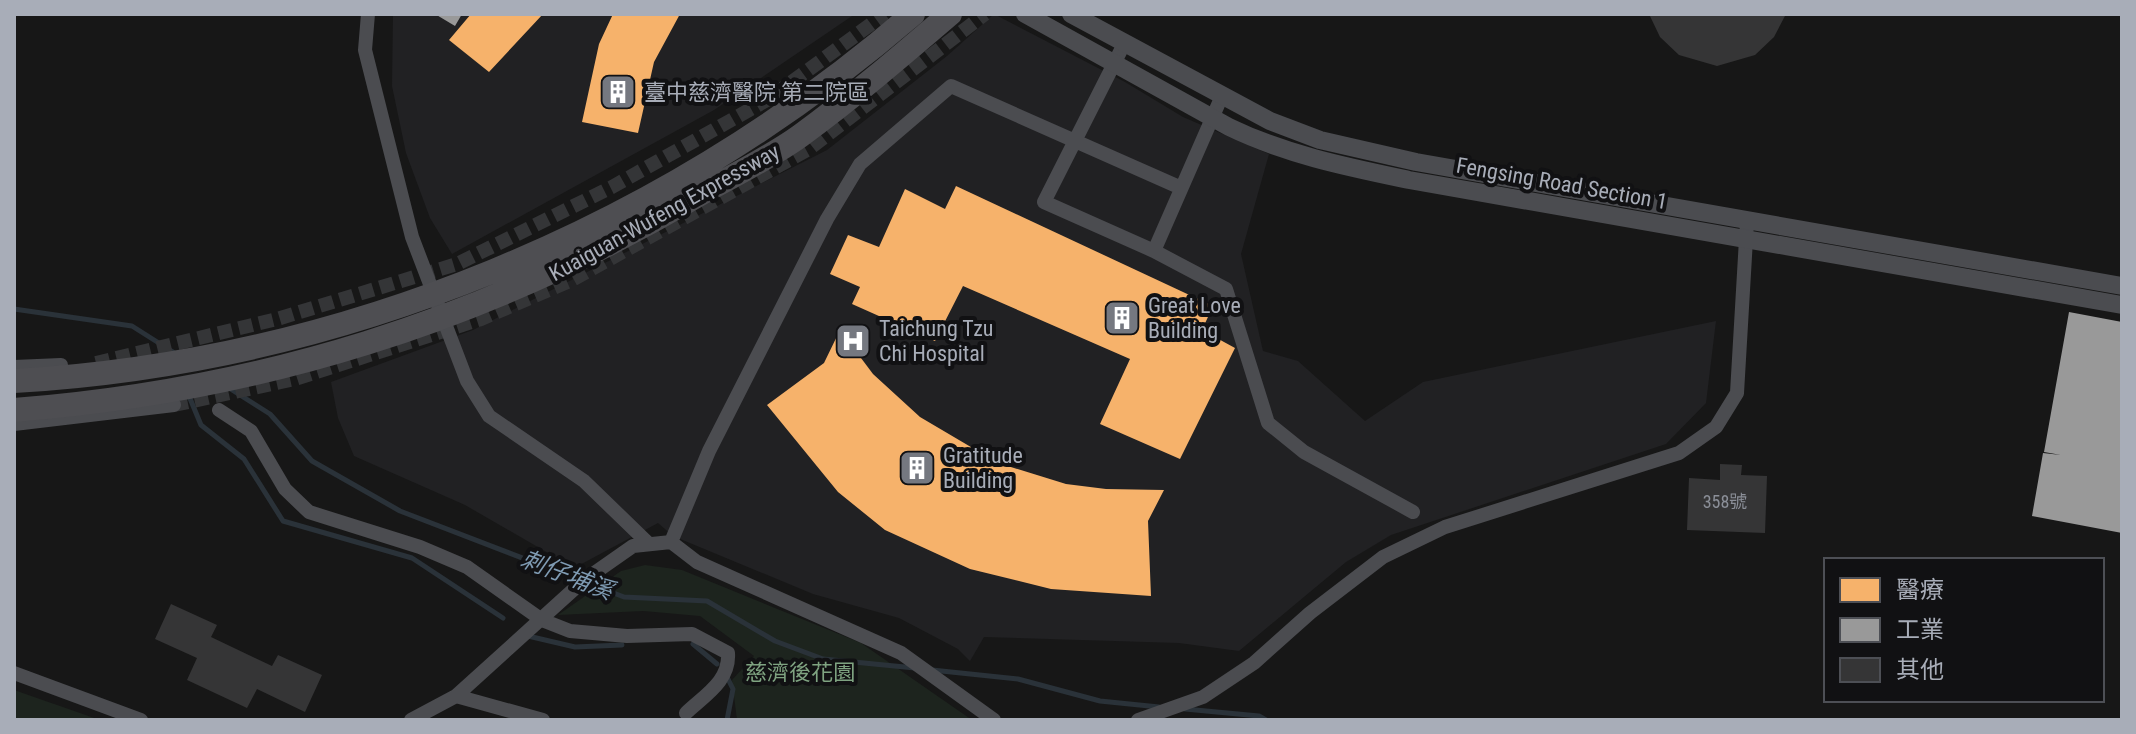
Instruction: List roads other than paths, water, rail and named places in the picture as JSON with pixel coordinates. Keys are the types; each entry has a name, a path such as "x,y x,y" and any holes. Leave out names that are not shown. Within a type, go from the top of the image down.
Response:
{"highway":[{"name":"Kuaiguan-Wufeng Expressway","path":"14,381 83,377 185,361 358,319 555,247 666,187 779,116 913,14"},
{"name":"Kuaiguan-Wufeng Expressway","path":"14,410 86,404 286,367 368,345 565,269 797,138 950,14"}],"street":[{"path":"368,14 365,50 412,237 467,381 489,416 584,481 649,544"},
{"name":"Fengsing Road Section 1","path":"1025,14 1261,143 1317,161 1424,183 2122,286"},
{"name":"Fengsing Road Section 1","path":"1071,14 1221,98 1320,140 1745,230 2122,305"},
{"path":"1124,44 1044,202 1154,251 1226,289 1268,423 1304,452 1413,512"},
{"path":"671,542 709,451 827,219 860,164 951,86 1179,187"},
{"path":"1154,251 1179,187 1221,98"},
{"path":"1138,720 1203,697 1254,663 1310,613 1383,557 1445,527 1679,453 1716,427 1737,393 1745,230"},
{"path":"14,367 93,364"},
{"path":"14,424 174,405"},
{"path":"219,410 251,431 285,489 309,512 420,547 467,567 542,620 570,631 627,636 692,634 728,653 729,666 723,679 686,713"},
{"path":"411,720 456,696 608,563 633,546 671,542 697,562 901,653 994,720"},
{"path":"14,673 141,720"},
{"path":"456,696 543,720"}],"waterway":[{"name":"刺仔埔溪","path":"14,309 132,326 173,352"},
{"name":"刺仔埔溪","path":"229,388 270,414 312,461 400,511 624,597 707,601 775,641 823,659 915,668"},
{"path":"189,396 201,425 244,459 283,521 412,558 503,618"},
{"path":"528,636 575,647 622,645"},
{"path":"693,644 717,664"},
{"name":"刺仔埔溪","path":"932,670 1018,679 1100,701 1159,707"},
{"path":"726,675 733,689 727,720"},
{"name":"刺仔埔溪","path":"1185,709 1259,716 1266,720"}],"tunnel":[{"path":"96,363 277,319 457,264 612,187 767,100 885,14"},
{"path":"174,405 295,379 481,319 570,281 809,149 985,14"}],"place":[{"name":"臺中慈濟醫院 第二院區","path":"618,92"},
{"name":"Great Love Building","path":"1122,318"},
{"name":"Taichung Tzu Chi Hospital","path":"853,341"},
{"name":"Gratitude Building","path":"917,468"}],"park label":[{"name":"慈濟後花園","path":"800,672"}]}
